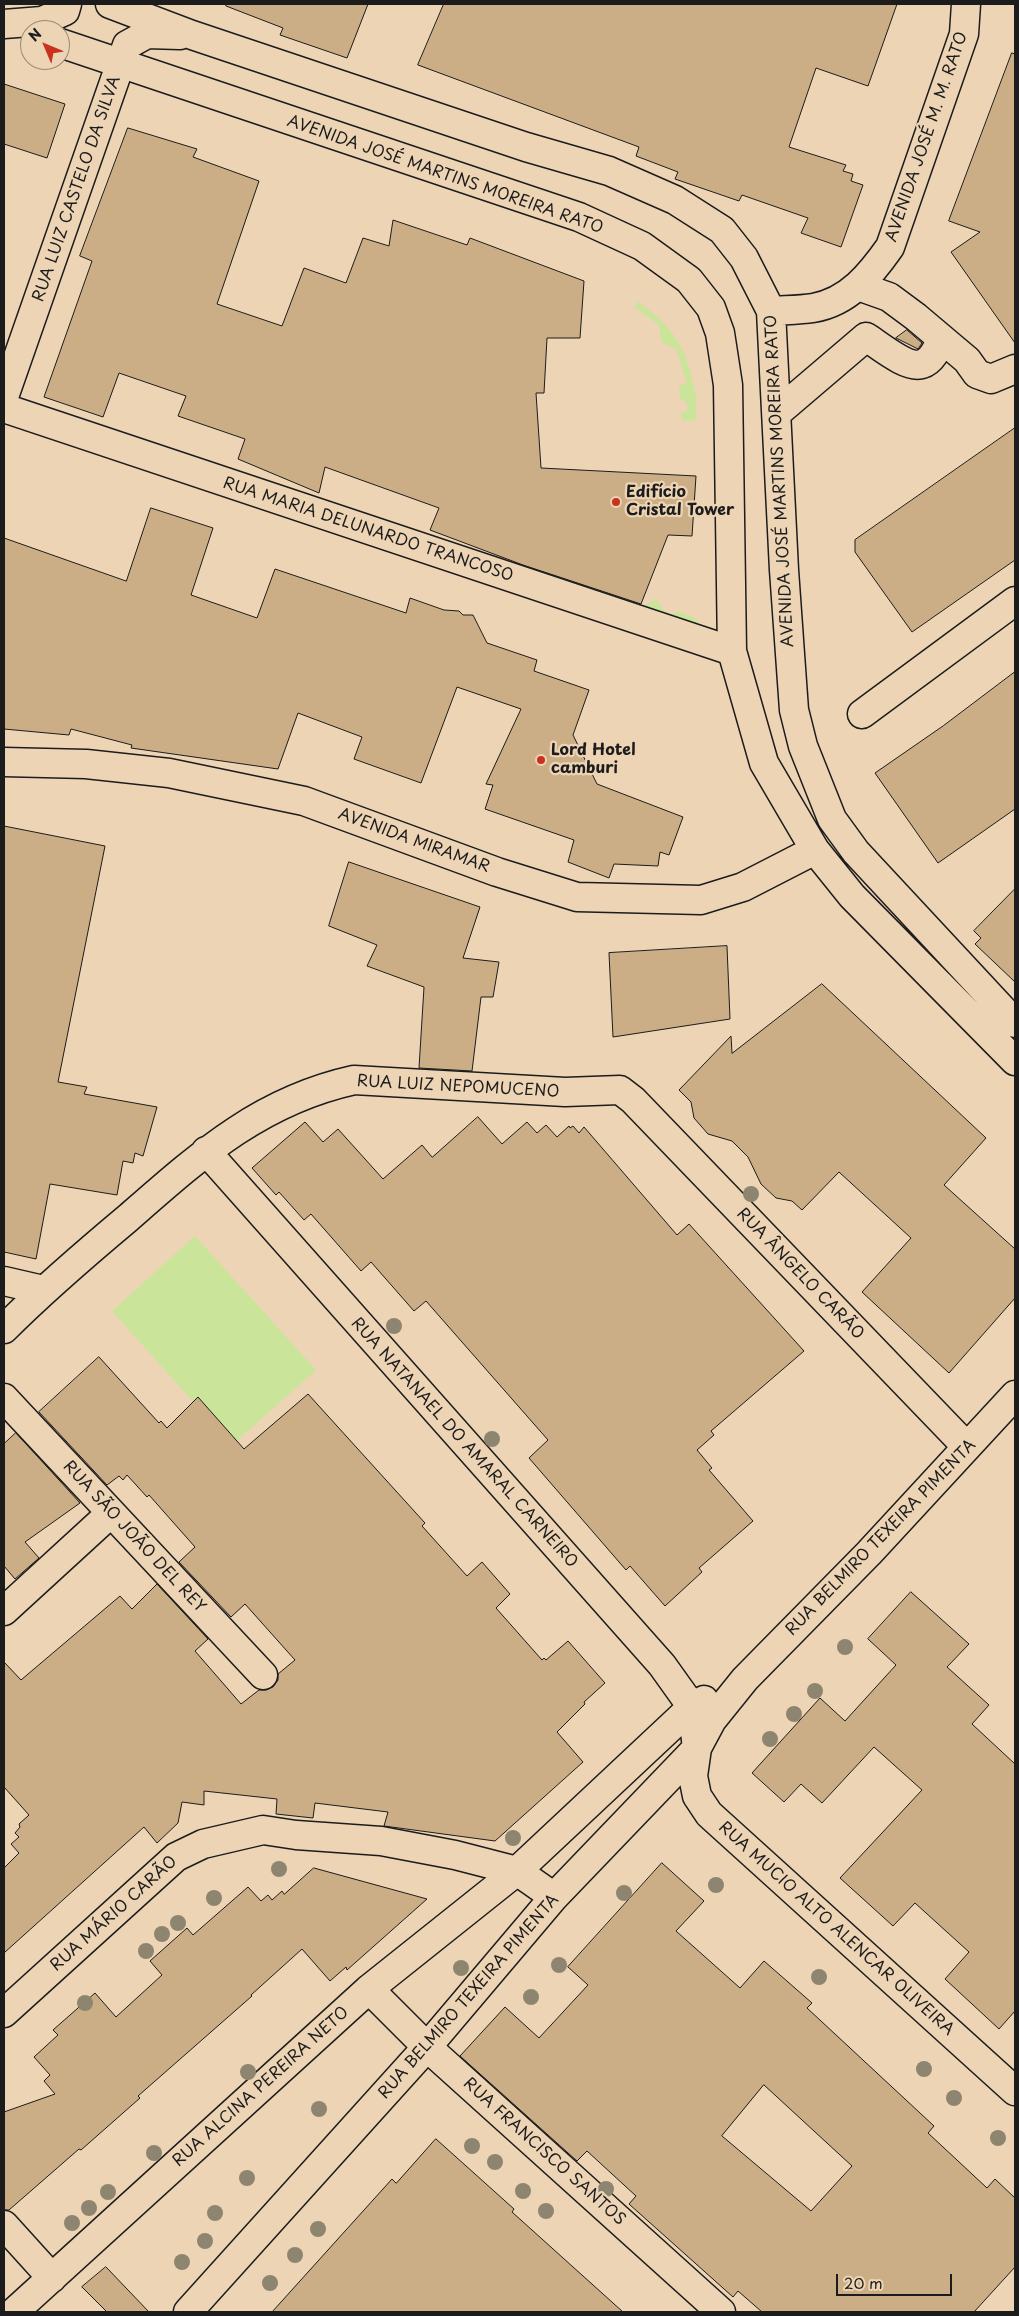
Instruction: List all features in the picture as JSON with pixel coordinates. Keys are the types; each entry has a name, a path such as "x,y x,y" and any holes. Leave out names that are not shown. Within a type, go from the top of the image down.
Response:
{"street":[{"path":"4,24 42,21 65,11 67,4"},
{"name":"AVENIDA JOSÉ MARTINS MOREIRA RATO","path":"110,4 192,35 526,147 609,171 675,200 722,230 744,258 771,311 784,570 794,710 802,746 832,819 856,852 1015,1023"},
{"name":"AVENIDA JOSÉ M. M. RATO","path":"771,311 815,308 846,296 870,275 890,247 964,34 966,4"},
{"path":"4,24 20,30"},
{"name":"RUA LUIZ CASTELO DA SILVA","path":"4,397 128,45 147,34 192,35"},
{"name":"AVENIDA JOSÉ MARTINS MOREIRA RATO","path":"70,46 579,217 642,246 690,280 712,308 720,333 728,385 732,651 764,763 815,850 852,896 1015,1061"},
{"path":"858,286 889,297 916,316 941,340 967,360 977,374 991,379 1015,369"},
{"path":"777,413 866,337 911,364 922,364 933,356 941,340"},
{"name":"RUA MARIA DELUNARDO TRANCOSO","path":"4,408 732,651"},
{"path":"862,714 1015,601"},
{"name":"AVENIDA MIRAMAR","path":"4,762 86,764 169,773 304,801 497,872 577,897 701,900 743,886 815,850"},
{"name":"RUA LUIZ NEPOMUCENO","path":"4,1329 43,1290 206,1151 258,1116 327,1086 354,1080 564,1092 620,1090 634,1100"},
{"name":"RUA ÂNGELO CARÃO","path":"634,1100 967,1447"},
{"name":"RUA NATANAEL DO AMARAL CARNEIRO","path":"206,1151 662,1665 692,1707 697,1748"},
{"path":"4,1281 43,1290"},
{"name":"RUA BELMIRO TEXEIRA PIMENTA","path":"188,2312 427,2047 554,1897 697,1748 712,1720 745,1679 869,1553 1015,1396"},
{"name":"RUA SÃO JOÃO DEL REY","path":"4,1398 263,1675"},
{"path":"4,1612 111,1513"},
{"name":"RUA BELMIRO TEXEIRA PIMENTA","path":"517,1871 692,1707 745,1679"},
{"name":"RUA MUCIO ALTO ALENCAR OLIVEIRA","path":"697,1748 693,1776 697,1796 709,1814 1015,2091"},
{"name":"RUA MÁRIO CARÃO","path":"4,2013 176,1857 203,1844 263,1830 296,1835 381,1841 455,1855 517,1871 554,1897"},
{"name":"RUA ALCINA PEREIRA NETO","path":"14,2312 369,1989 517,1871"},
{"name":"RUA FRANCISCO SANTOS","path":"369,1989 427,2047 721,2312"},
{"path":"4,2225 52,2278"}],"green space":[{"path":"637,301 663,322 684,353 696,394 696,419 693,421 682,420 681,413 687,411 687,403 680,398 679,386 687,383 676,349 661,342 659,325 635,308"},
{"path":"656,599 665,612 674,614 678,611 698,620 697,629 640,608"},
{"path":"195,1236 316,1370 232,1445 112,1311"}],"building":[{"path":"227,4 368,4 347,58 280,35 283,28 226,6"},
{"path":"444,4 897,4 868,86 816,68 789,147 846,165 843,171 853,174 851,181 863,185 841,247 801,233 808,218 742,195 739,201 675,179 678,172 636,156 639,147 418,65"},
{"path":"1012,53 1015,54 1015,343 951,252 980,232 949,221"},
{"path":"4,84 65,104 47,158 4,144"},
{"path":"128,128 197,149 193,157 259,181 217,304 282,326 304,268 346,283 363,238 389,246 393,220 467,245 470,238 584,281 580,338 547,338 544,393 536,393 541,468 696,476 692,536 668,535 641,604 523,565 430,530 439,508 325,467 319,493 238,459 245,439 178,416 186,396 119,373 103,417 44,397 92,261 80,256"},
{"path":"907,330 922,343 918,349 896,338"},
{"path":"1015,428 1015,560 912,632 855,552 855,540"},
{"path":"151,508 213,528 191,595 257,618 275,569 406,613 410,598 444,610 459,611 463,615 473,615 487,643 537,660 534,671 589,690 573,735 597,784 683,817 669,855 660,852 658,866 614,864 609,878 568,862 574,840 485,809 493,785 486,784 521,709 457,687 421,783 354,759 362,737 298,713 278,769 131,748 132,745 71,729 69,735 4,729 4,538 126,581"},
{"path":"1015,672 1015,809 938,863 875,773 943,726"},
{"path":"4,826 105,846 58,1082 87,1087 84,1094 157,1107 143,1156 135,1153 133,1163 123,1161 117,1195 50,1184 36,1259 4,1252"},
{"path":"349,862 480,907 463,958 499,962 493,997 481,997 472,1071 419,1068 424,987 367,966 377,945 329,926"},
{"path":"1015,889 1015,982 975,944 981,938 974,931"},
{"path":"727,946 730,1019 613,1037 609,953"},
{"path":"822,984 986,1138 944,1185 1015,1249 1015,1298 949,1373 862,1292 911,1238 839,1172 802,1210 792,1201 776,1198 761,1184 748,1157 732,1141 708,1134 694,1118 691,1102 679,1090 731,1036 732,1053"},
{"path":"478,1117 502,1144 527,1122 537,1133 546,1125 557,1137 569,1126 570,1128 573,1126 579,1133 584,1127 677,1235 689,1224 804,1351 711,1431 714,1435 697,1450 712,1468 709,1470 753,1521 699,1568 702,1572 665,1606 630,1566 626,1570 529,1458 548,1440 426,1301 414,1311 371,1262 361,1271 311,1214 304,1220 279,1192 276,1195 252,1168 305,1122 323,1142 338,1129 383,1179 422,1145 432,1157"},
{"path":"99,1357 159,1423 161,1421 167,1428 198,1397 244,1449 308,1394 425,1523 422,1526 467,1576 482,1562 510,1594 496,1608 542,1660 544,1658 546,1660 568,1641 605,1683 584,1702 585,1704 557,1732 583,1762 495,1841 384,1826 388,1812 315,1803 313,1818 276,1814 277,1799 204,1791 204,1805 182,1802 178,1823 157,1843 144,1827 4,1953 4,1868 19,1853 11,1844 19,1837 15,1833 20,1827 19,1824 29,1815 4,1787 4,1662 21,1680 120,1596 132,1609 157,1584 208,1639 195,1651 241,1704 259,1690 273,1687 278,1680 278,1674 295,1660 245,1604 231,1617 179,1562 195,1547 149,1495 147,1497 127,1475 123,1480 119,1476 107,1485 39,1412"},
{"path":"16,1433 80,1503 25,1542 39,1558 15,1579 4,1566 4,1444"},
{"path":"911,1592 969,1644 947,1667 989,1705 972,1724 1015,1764 1015,2011 999,2029 945,1979 969,1952 915,1903 893,1926 840,1878 922,1790 874,1747 822,1803 801,1784 784,1802 752,1773 820,1698 845,1721 896,1665 868,1639"},
{"path":"662,1863 704,1901 676,1931 740,1988 764,1961 812,2003 807,2008 934,2126 928,2133 987,2188 995,2179 1015,2198 1015,2267 974,2312 762,2312 738,2291 733,2297 629,2204 636,2196 587,2151 577,2161 460,2056 505,2007 539,2038 588,1985 568,1967","holes":["764,2085 852,2166 811,2211 722,2136"]},
{"path":"314,1868 427,1899 347,1970 346,1967 330,1981 302,1949 252,1996 138,2096 140,2098 81,2150 79,2149 9,2210 4,2210 4,2112 55,2094 44,2081 50,2075 34,2057 58,2035 53,2030 95,1993 116,2017 162,1975 150,1961 187,1928 193,1935 248,1887 261,1901 268,1895 272,1900 282,1891 284,1894"},
{"path":"436,2139 514,2209 512,2212 623,2312 272,2312 392,2179 396,2183"},
{"path":"106,2267 149,2312 107,2312 82,2287"}],"place":[{"name":"Edifício Cristal Tower","path":"616,502"},
{"name":"Lord Hotel camburi","path":"541,760"}]}
